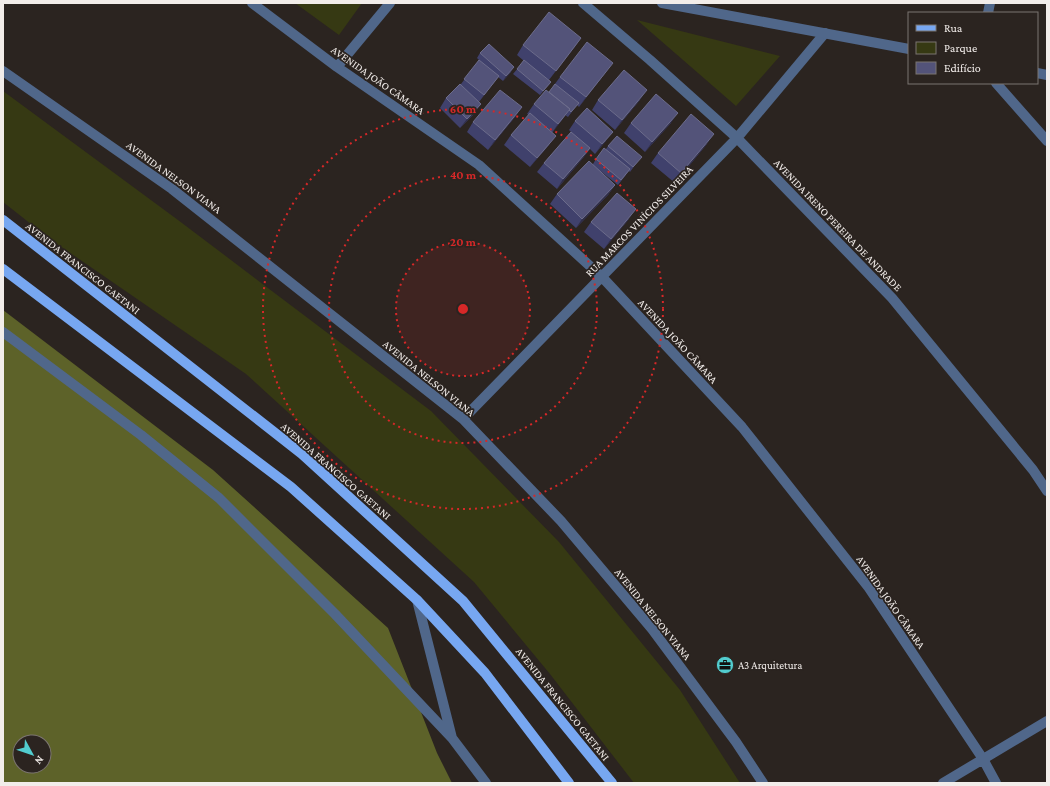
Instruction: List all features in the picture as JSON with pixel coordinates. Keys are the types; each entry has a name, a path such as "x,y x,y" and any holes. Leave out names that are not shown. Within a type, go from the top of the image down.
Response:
{"main road":[{"name":"AVENIDA FRANCISCO GAETANI","path":"3,220 302,454 452,591 468,607 612,783"},
{"path":"3,269 291,487 417,600 485,672 569,783"}],"street":[{"name":"AVENIDA JOÃO CÂMARA","path":"252,3 337,67 479,165 602,277 742,427 860,576 983,759 996,783"},
{"path":"337,67 390,3"},
{"name":"AVENIDA IRENO PEREIRA DE ANDRADE","path":"583,3 650,60 737,138 892,298 1033,470 1047,491"},
{"path":"662,3 908,49"},
{"name":"RUA MARCOS VINÍCIOS SILVEIRA","path":"463,419 737,138 825,34"},
{"name":"AVENIDA NELSON VIANA","path":"3,71 172,189 463,419 561,521 652,629 736,742 763,783"},
{"path":"997,84 1047,141"},
{"path":"3,332 141,435 219,498 335,614 452,738 486,783"},
{"path":"417,600 452,738"},
{"path":"943,783 1047,721"}],"green space":[{"path":"295,3 362,3 339,35"},
{"path":"637,20 780,56 736,106"},
{"path":"3,91 178,220 431,411 559,542 680,690 740,783 634,783 550,674 474,582 246,374 50,239 3,202"},
{"path":"3,310 213,470 388,628 437,753 452,783 3,783"}],"building":[{"path":"549,12 581,38 556,71 523,45"},
{"path":"587,42 613,63 586,97 560,77"},
{"path":"489,44 514,67 506,76 480,53"},
{"path":"479,60 499,76 484,95 464,79"},
{"path":"524,60 551,82 543,91 517,69"},
{"path":"624,70 647,90 622,120 598,100"},
{"path":"460,84 481,104 467,119 446,98"},
{"path":"555,84 579,103 571,112 569,110 570,109 549,92"},
{"path":"500,90 522,107 495,140 473,122"},
{"path":"546,90 570,109 558,124 534,104"},
{"path":"656,94 678,113 652,142 631,123"},
{"path":"587,108 613,132 602,144 575,121"},
{"path":"530,113 556,136 537,158 511,135"},
{"path":"691,114 714,134 681,173 658,153"},
{"path":"571,132 590,148 563,179 544,163"},
{"path":"617,136 642,157 633,167 608,146"},
{"path":"604,148 630,169 621,180 596,159"},
{"path":"589,161 615,185 582,219 557,194"},
{"path":"617,193 636,209 611,239 591,222"}],"place":[{"name":"A3 Arquitetura","path":"725,665"}]}
